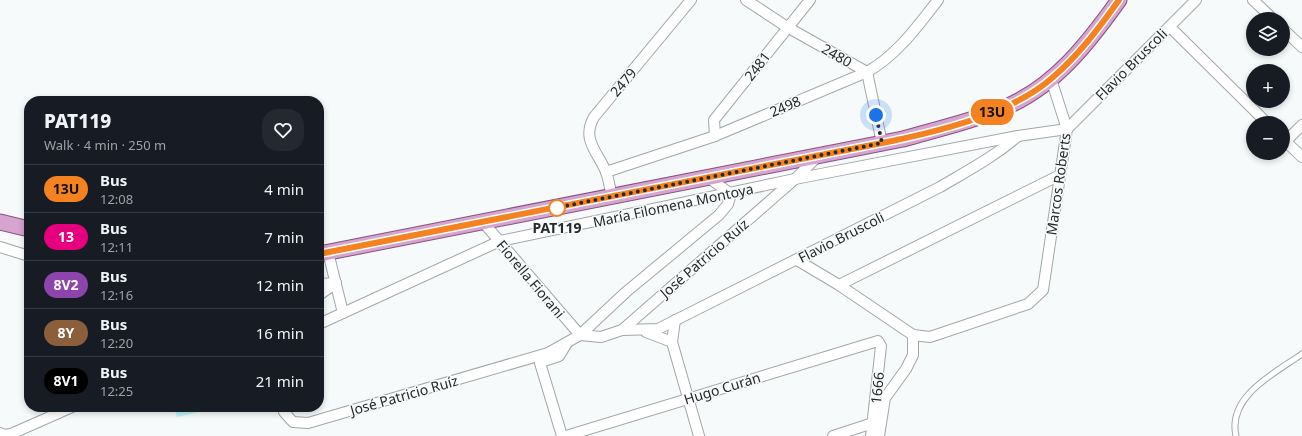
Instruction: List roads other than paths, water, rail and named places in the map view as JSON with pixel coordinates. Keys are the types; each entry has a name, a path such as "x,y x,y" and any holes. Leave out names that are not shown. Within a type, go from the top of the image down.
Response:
{"main road":[{"path":"324,253 882,143 980,117 1009,106 1031,94 1051,79 1073,59 1119,0"},
{"path":"0,222 24,228"}],"street":[{"name":"2479","path":"612,197 606,172 591,144 589,125 690,0"},
{"name":"2480","path":"746,0 787,27 867,72 882,143"},
{"name":"2481","path":"715,136 714,120 810,0"},
{"name":"2498","path":"606,172 715,136 867,72 883,63 907,40 938,0"},
{"name":"Flavio Bruscoli","path":"1066,129 1196,0"},
{"path":"1253,0 1266,12"},
{"path":"1170,27 1260,116"},
{"path":"1290,36 1302,47"},
{"name":"Marcos Roberts","path":"914,335 930,338 1028,304 1038,297 1043,290 1066,129 1051,79"},
{"path":"1290,135 1302,125"},
{"name":"María Filomena Montoya","path":"324,322 500,241 731,194 795,179 1018,136 1066,129"},
{"name":"Flavio Bruscoli","path":"644,331 658,329 797,260 982,164 1005,148 1018,136"},
{"path":"1290,146 1302,157"},
{"name":"José Patricio Ruíz","path":"580,335 601,337 622,330 795,179 818,156"},
{"path":"839,285 1060,174"},
{"path":"708,178 726,188 731,194"},
{"name":"José Patricio Ruíz","path":"284,412 293,422 308,423 548,352 568,343 580,335 626,292 719,215 728,204 731,194"},
{"name":"Fiorella Fiorani","path":"483,222 580,335"},
{"path":"0,247 24,254"},
{"path":"324,253 336,283 343,313"},
{"path":"797,260 839,285 914,335 913,355 906,368 885,398 879,436"},
{"path":"324,284 336,283"},
{"path":"324,292 336,283"},
{"path":"675,320 672,342 700,436"},
{"path":"622,330 644,331 672,342"},
{"name":"Hugo Curán","path":"566,436 878,342"},
{"name":"1666","path":"872,436 881,346 881,343 878,342"},
{"path":"512,363 524,365 540,363 559,356 568,343"},
{"path":"540,363 562,436"},
{"path":"0,433 4,435 11,434 61,412"},
{"path":"833,436 873,424"}],"lane":[{"path":"1236,436 1236,413 1242,401 1258,385 1302,354"}],"place":[{"name":"PAT119","path":"557,208"}]}
